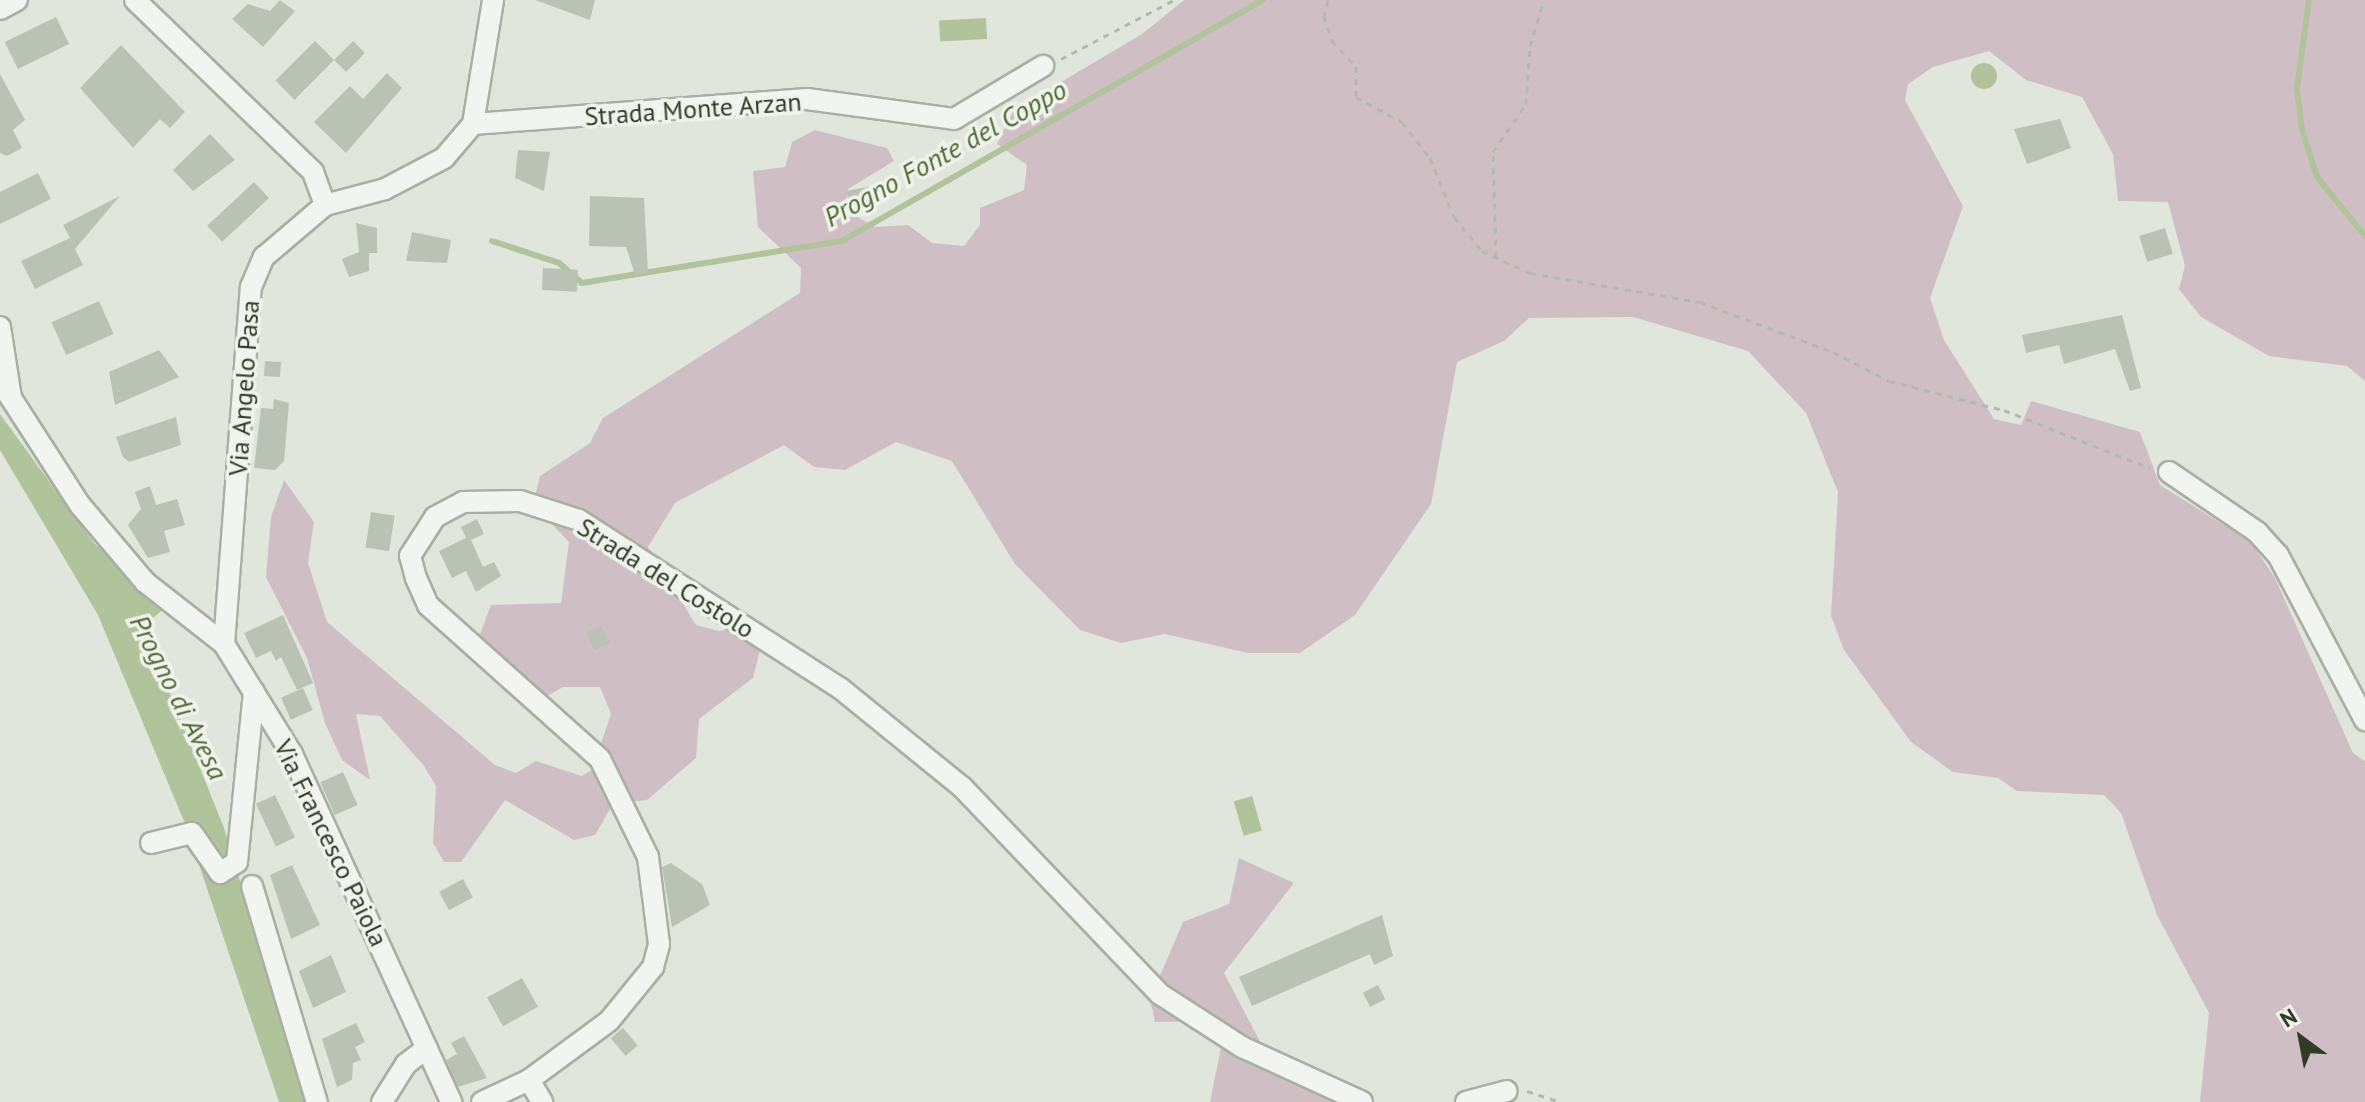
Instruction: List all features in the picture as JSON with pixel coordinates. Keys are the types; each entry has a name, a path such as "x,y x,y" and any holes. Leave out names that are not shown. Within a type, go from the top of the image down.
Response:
{"street":[{"path":"0,9 17,0"},
{"path":"135,0 313,172 325,205 385,189 444,158 473,124 493,0"},
{"name":"Strada Monte Arzan","path":"473,124 807,99 954,119 1043,66"},
{"name":"Via Angelo Pasa","path":"224,644 251,287 264,257 325,205"},
{"path":"0,327 5,390"},
{"name":"Via Francesco Paiola","path":"5,390 80,505 145,582 224,644 292,754 451,1102"},
{"path":"2169,472 2257,532 2278,555 2365,720"},
{"name":"Strada del Costolo","path":"482,1102 529,1080 635,993 659,944 658,910 648,857 600,759 428,605 410,556 435,517 463,502 520,501 579,520 840,688 962,787 1160,994 1242,1047 1362,1102"},
{"path":"151,843 192,833 208,865 232,870 240,848 254,692"},
{"path":"252,886 317,1102"},
{"path":"382,1102 406,1064 427,1048"},
{"path":"529,1080 542,1102"},
{"path":"1466,1102 1507,1091"}],"path":[{"path":"1043,66 1174,0"},
{"path":"1328,0 1332,41 1356,66 1356,97 1402,122 1430,158 1454,217 1496,257 1530,273 1700,302 1819,346 1889,381 2004,410 2169,472"},
{"path":"1496,257 1493,152 1526,104 1530,46 1544,0"},
{"path":"1507,1091 1541,1091 1561,1102"}],"shaded area":[{"path":"1184,0 2365,0 2365,381 2347,366 2269,356 2201,317 2179,289 2185,266 2168,202 2118,201 2113,154 2082,97 2026,80 1989,51 1933,67 1908,84 1905,100 1963,206 1930,298 1944,340 1994,419 2021,425 2031,401 2140,432 2160,485 2251,542 2275,578 2353,753 2365,761 2365,1102 2200,1102 2209,1013 2157,915 2121,813 2104,795 2017,791 1998,778 1953,772 1911,742 1844,650 1831,616 1838,492 1806,413 1748,351 1633,317 1529,318 1504,341 1457,362 1431,504 1355,615 1300,653 1248,653 1165,634 1121,643 1080,630 1015,564 952,461 896,442 845,470 814,467 784,445 675,503 648,547 696,625 719,631 746,626 762,642 753,678 699,719 696,758 647,800 613,804 595,835 574,840 505,800 461,862 444,862 433,843 436,786 424,766 380,716 356,714 370,780 342,760 325,723 307,658 266,577 271,517 284,480 314,522 308,563 327,622 495,765 516,773 536,761 582,776 592,770 611,714 600,687 563,687 542,699 476,645 491,605 561,603 569,542 533,504 540,476 590,443 603,418 800,293 801,268 758,227 753,171 785,167 792,142 815,130 887,148 894,161 848,189 845,210 875,227 908,225 932,243 964,246 980,225 980,208 1024,190 1027,165 997,144 1014,110 1142,34"},
{"path":"986,18 987,39 940,41 939,20"},
{"path":"1984,63 1993,67 1997,76 1993,85 1984,89 1975,85 1971,76 1975,67"},
{"path":"0,414 94,543 165,608 143,626 224,828 306,1102 279,1102 186,826 98,615 0,450"},
{"path":"1252,796 1262,831 1244,836 1234,801"},
{"path":"1239,858 1294,883 1224,973 1265,1051 1375,1102 1210,1102 1225,1028 1214,1021 1155,1022 1150,999 1183,922 1229,904"}],"building":[{"path":"280,0 295,11 263,47 232,19 248,4 270,11"},
{"path":"535,0 595,0 590,20"},
{"path":"56,17 69,44 18,69 5,42"},
{"path":"315,41 334,60 294,100 275,81"},
{"path":"353,41 365,53 346,72 334,60"},
{"path":"121,45 185,112 170,128 160,119 133,148 80,88"},
{"path":"387,73 402,88 346,153 314,122 350,86 363,99"},
{"path":"0,74 25,120 13,130 22,148 7,156 0,153"},
{"path":"2060,119 2071,148 2027,164 2014,129"},
{"path":"210,134 235,160 193,191 173,170"},
{"path":"518,150 550,152 544,191 515,178"},
{"path":"38,173 51,199 0,224 0,192"},
{"path":"254,182 269,198 222,242 207,226"},
{"path":"872,186 876,207 850,212 846,191"},
{"path":"120,196 75,249 83,265 35,289 21,261 70,238 63,225"},
{"path":"590,196 644,198 648,272 635,275 626,247 589,246"},
{"path":"356,223 377,228 377,253 369,253 369,271 349,277 342,259 359,252"},
{"path":"2165,228 2173,254 2147,262 2139,236"},
{"path":"412,232 451,240 447,263 406,261"},
{"path":"543,268 578,270 577,292 542,290"},
{"path":"99,301 114,334 66,355 51,322"},
{"path":"2122,315 2141,388 2130,391 2115,349 2064,364 2059,345 2026,353 2022,335"},
{"path":"159,350 179,377 115,405 109,372"},
{"path":"265,361 281,362 280,377 264,376"},
{"path":"274,399 289,403 284,461 275,470 254,468 261,408 273,409"},
{"path":"176,417 181,445 129,462 123,457 116,437"},
{"path":"150,486 156,505 177,499 185,525 164,531 170,552 148,558 128,525 141,509 135,492"},
{"path":"371,512 395,516 389,551 365,548"},
{"path":"477,519 484,534 471,540 483,567 494,562 501,576 476,592 466,571 452,578 439,551 466,538 461,527"},
{"path":"283,615 313,683 297,690 281,657 276,661 271,651 256,658 244,633"},
{"path":"601,625 610,643 595,651 586,633"},
{"path":"303,688 313,710 291,720 281,698"},
{"path":"343,772 358,805 335,815 320,782"},
{"path":"275,795 295,838 276,846 256,804"},
{"path":"671,863 702,884 710,905 672,927 662,867"},
{"path":"292,865 320,925 291,939 270,875"},
{"path":"463,879 473,898 449,910 439,892"},
{"path":"1382,915 1393,956 1374,965 1370,954 1252,1006 1239,977"},
{"path":"331,955 346,992 313,1008 299,971"},
{"path":"522,978 538,1007 503,1026 487,997"},
{"path":"1378,985 1385,999 1370,1007 1363,993"},
{"path":"356,1023 365,1042 355,1047 361,1060 353,1063 352,1080 337,1087 322,1039"},
{"path":"623,1028 638,1046 626,1056 611,1038"},
{"path":"464,1036 487,1078 458,1087 446,1060 457,1054 451,1043"}],"waterway":[{"name":"Progno Fonte del Coppo","path":"492,241 559,263 582,283 842,241 1263,0"},
{"path":"2309,0 2297,88 2302,130 2317,177 2365,236"}],"water label":[{"name":"Progno di Avesa","path":"179,697"}]}
